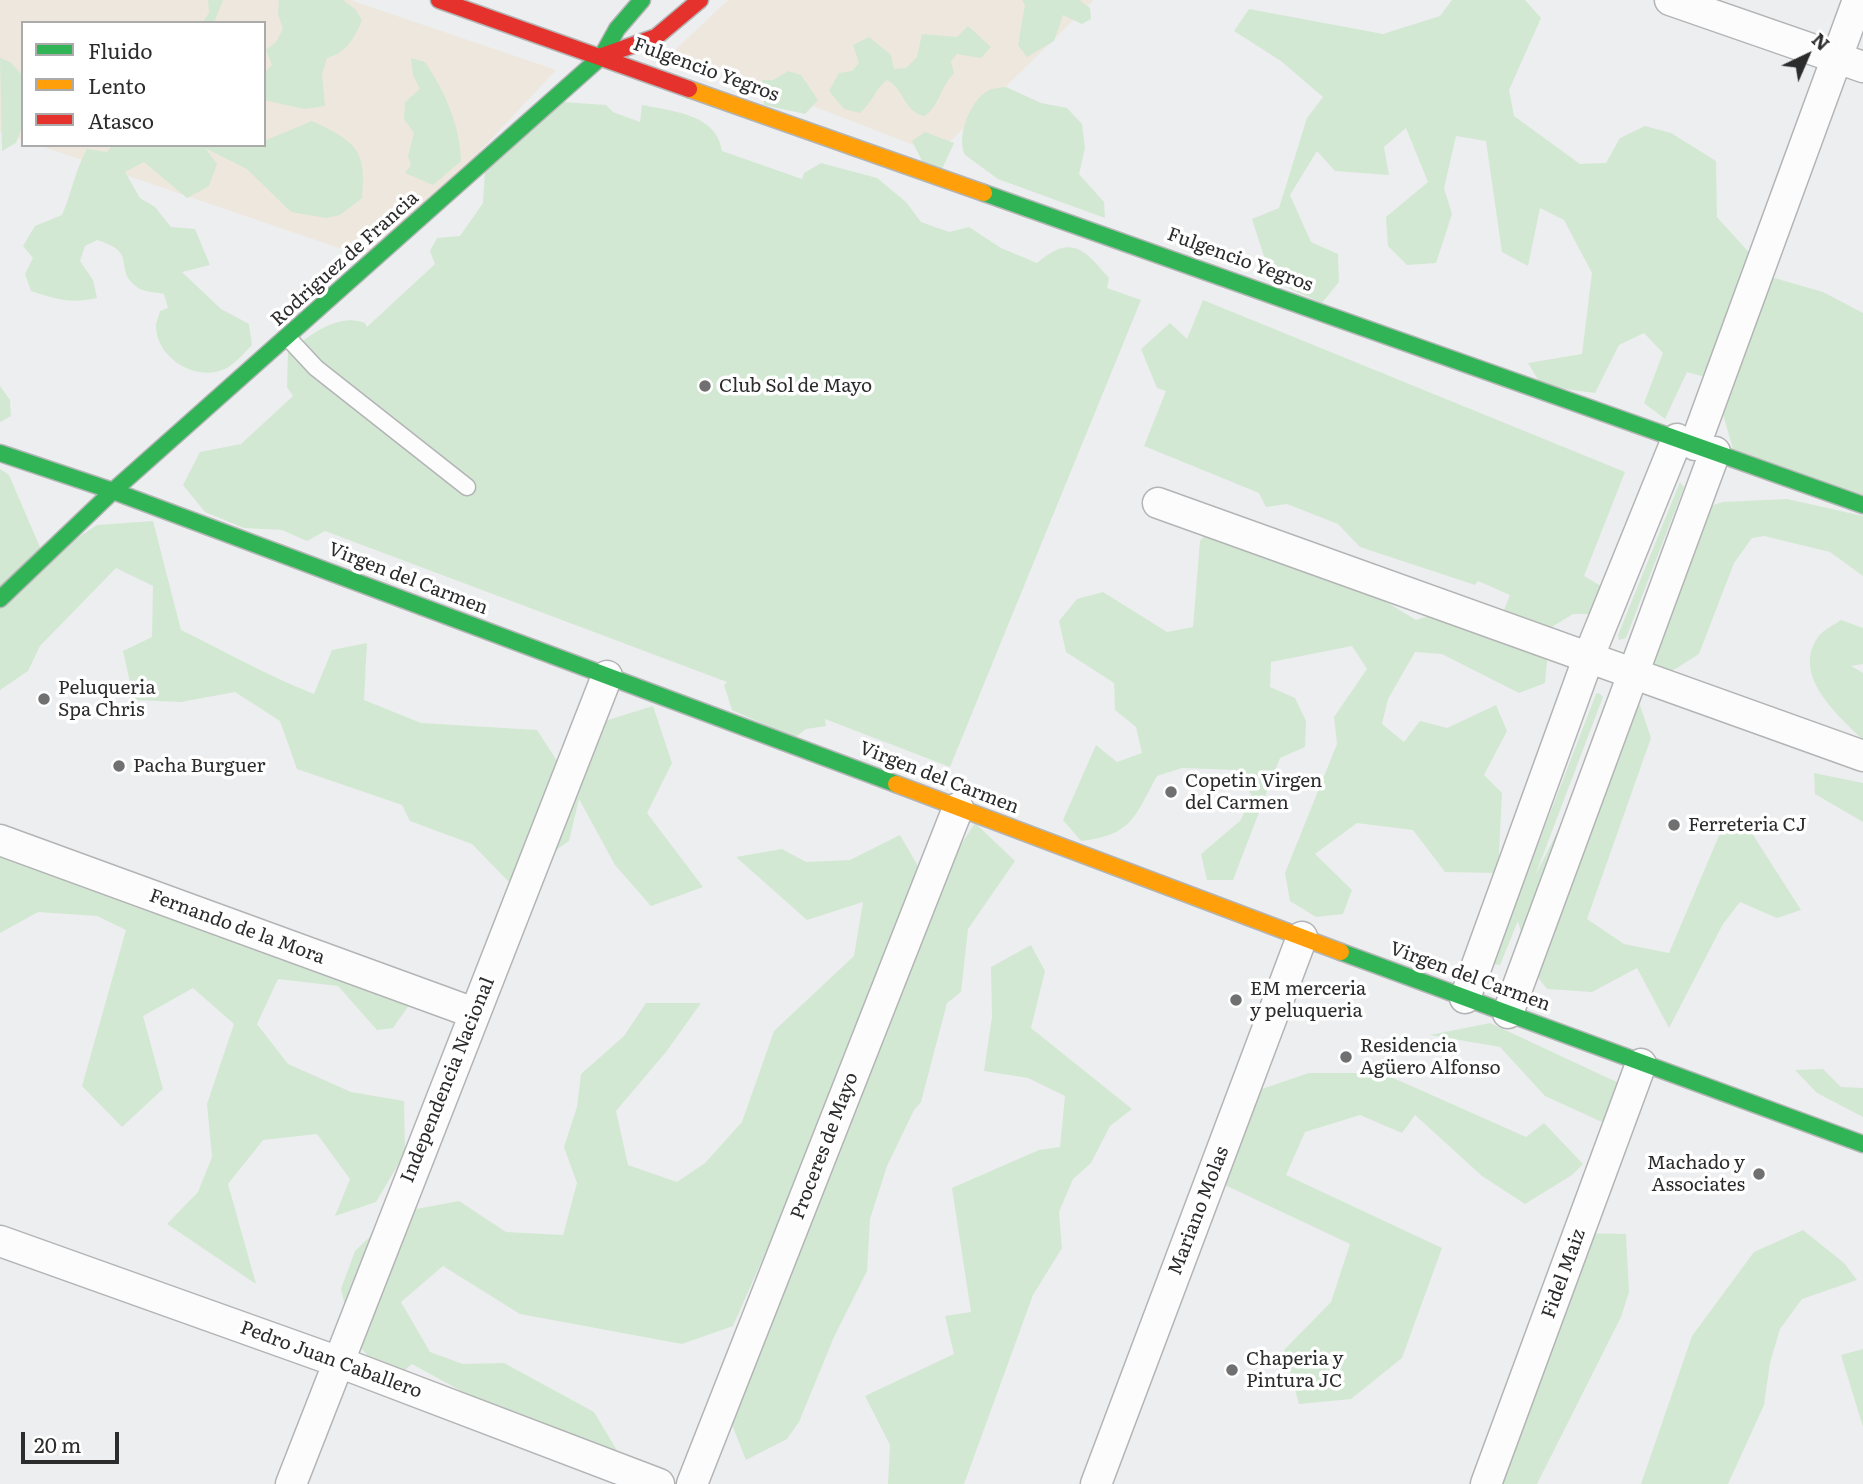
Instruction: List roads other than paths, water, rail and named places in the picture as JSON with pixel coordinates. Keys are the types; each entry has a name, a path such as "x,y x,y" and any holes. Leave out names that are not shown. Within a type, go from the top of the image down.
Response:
{"street":[{"name":"Fulgencio Yegros","path":"439,0 602,55 1863,505"},
{"path":"602,55 617,29 642,0"},
{"path":"602,55 656,37 700,0"},
{"path":"1670,0 1850,62"},
{"path":"1465,998 1589,656 1696,445 1850,62 1858,0"},
{"name":"Rodriguez de Francia","path":"0,599 113,491 288,338 602,55"},
{"path":"1508,1013 1633,671 1696,445"},
{"name":"Virgen del Carmen","path":"0,453 113,491 1641,1064 1863,1144"},
{"path":"1158,503 1633,671 1863,756"},
{"name":"Independencia Nacional","path":"290,1484 607,676"},
{"name":"Proceres de Mayo","path":"692,1484 958,808"},
{"name":"Fernando de la Mora","path":"0,840 474,1013"},
{"name":"Mariano Molas","path":"1096,1484 1302,937"},
{"name":"Fidel Maiz","path":"1486,1484 1641,1064"},
{"name":"Pedro Juan Caballero","path":"0,1241 337,1361 659,1484"}],"lane":[{"path":"288,338 316,368 467,487"}],"place":[{"name":"Club Sol de Mayo","path":"705,386"},
{"name":"Peluqueria Spa Chris","path":"44,699"},
{"name":"Pacha Burguer","path":"119,766"},
{"name":"Copetin Virgen del Carmen","path":"1171,792"},
{"name":"Ferreteria CJ","path":"1674,825"},
{"name":"EM merceria y peluqueria","path":"1236,1000"},
{"name":"Residencia Agüero Alfonso","path":"1346,1057"},
{"name":"Machado y Associates","path":"1759,1174"},
{"name":"Chaperia y Pintura JC","path":"1232,1370"}]}
